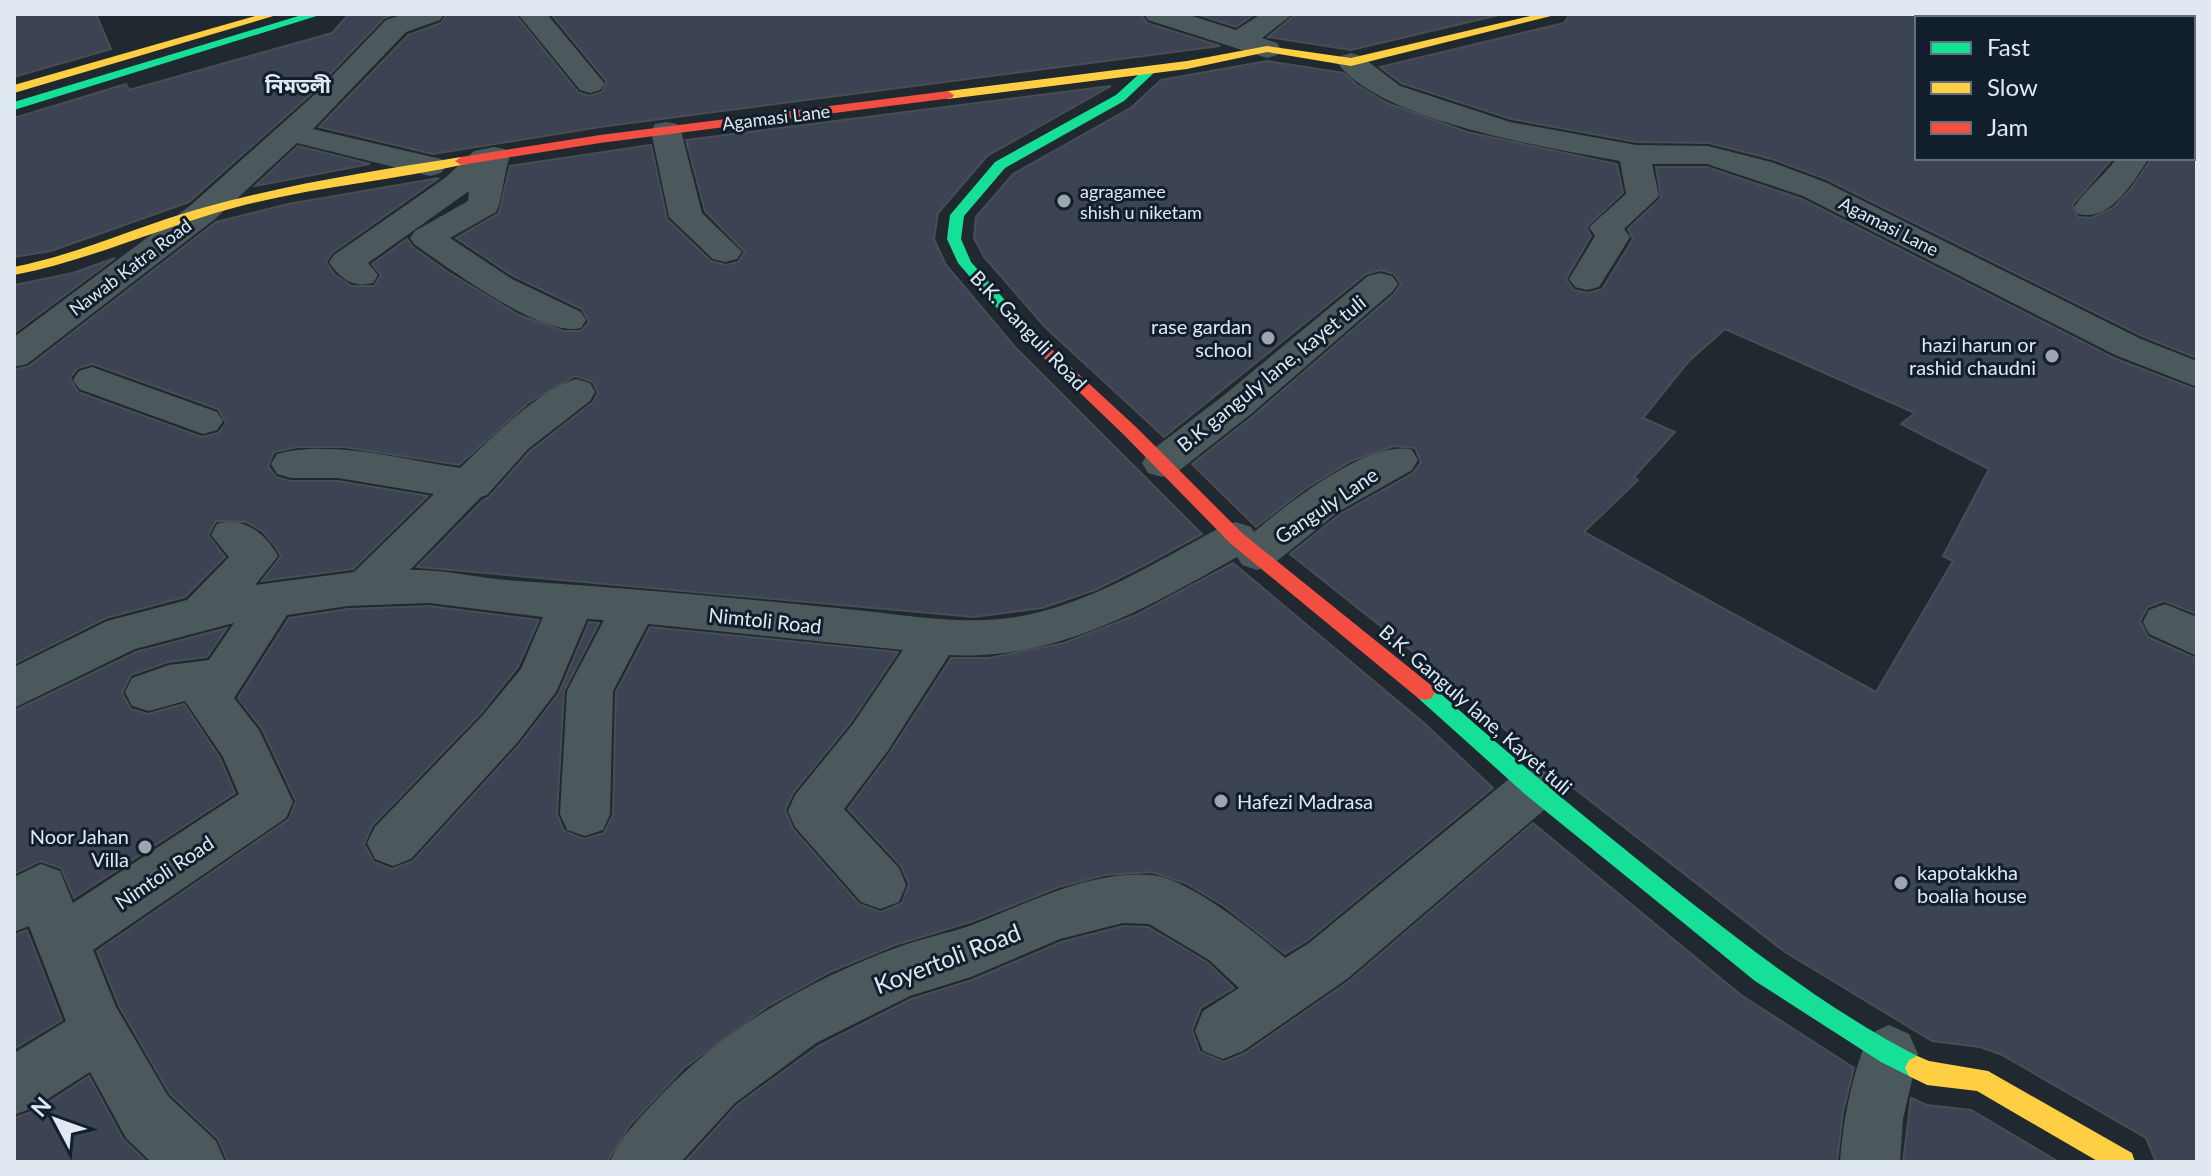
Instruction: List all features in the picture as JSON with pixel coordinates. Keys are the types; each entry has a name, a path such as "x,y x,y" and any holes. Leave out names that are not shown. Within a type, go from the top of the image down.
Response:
{"main road":[{"path":"14,73 219,14"},
{"path":"14,89 274,14"},
{"path":"14,106 317,14"},
{"name":"Agamasi Lane","path":"203,212 286,191 430,166 666,131 1152,69 1267,49 1351,62 1553,14"},
{"name":"B.K. Ganguli Road","path":"1152,69 1120,98 1000,165 957,215 954,239 965,263 1030,337 1246,546"},
{"name":"Nawab Katra Road","path":"14,271 60,263 203,212"},
{"name":"B.K. Ganguly lane, Kayet tuli","path":"1246,546 1443,707 1533,789 1688,914 1763,973 1874,1045"},
{"path":"1874,1045 1927,1073 1980,1079 2123,1162"}],"street":[{"path":"203,212 292,133 391,19 430,14"},
{"path":"532,14 590,84"},
{"path":"1239,41 1279,14"},
{"path":"1170,16 1267,49"},
{"name":"Agamasi Lane","path":"1351,62 1390,92 1512,132 1636,154 1708,155 1760,169 1814,189 2128,347 2197,375"},
{"path":"666,131 686,217 725,252"},
{"path":"292,133 430,166"},
{"path":"1587,279 1613,237 1606,227 1643,196 1636,173 1636,154"},
{"path":"361,275 346,262 456,185 489,157"},
{"path":"489,157 484,205 427,238 500,287 568,320"},
{"path":"2090,207 2117,181 2132,160"},
{"name":"Nawab Katra Road","path":"26,347 203,212"},
{"name":"B.K ganguly lane, kayet tuli","path":"1162,463 1237,405 1380,284"},
{"path":"26,347 119,361 92,380 203,421"},
{"path":"365,588 472,485 514,439 576,392"},
{"name":"Ganguly Lane","path":"1246,546 1279,534 1372,471 1398,460"},
{"path":"291,464 338,464 472,485"},
{"path":"202,613 256,556 232,535"},
{"name":"Nimtoli Road","path":"14,689 29,678 123,634 202,613 365,588 429,586 571,603 635,605 981,639 1019,634 1087,613 1246,546"},
{"name":"Nimtoli Road","path":"60,942 268,802 242,745 208,699 273,600"},
{"path":"393,843 500,729 540,679 571,603"},
{"path":"585,814 590,691 635,605"},
{"path":"880,885 813,811 870,738 937,636"},
{"path":"149,692 169,684 221,677"},
{"path":"1223,1031 1328,961 1533,789"},
{"path":"14,907 41,888 60,942 100,1033 147,1117 195,1162"},
{"name":"Koyertoli Road","path":"640,1162 714,1082 796,1023 899,973 971,951 1055,916 1095,905 1123,899 1156,900 1228,942 1281,990"},
{"path":"14,1086 100,1033"},
{"path":"1870,1162 1874,1045"}],"building":[{"path":"14,14 96,14 111,49 14,77"},
{"path":"349,14 395,14 384,18 310,95 189,202 51,251 14,257 14,118 126,84 129,90 332,33"},
{"path":"447,14 515,14 578,92 589,96 602,92 607,82 551,14 1141,14 1147,23 1220,46 600,127 433,154 319,127 408,35 441,23"},
{"path":"1196,14 1255,14 1236,27"},
{"path":"1296,14 1503,14 1351,50 1268,37"},
{"path":"1570,14 1917,14 1915,160 2111,160 2072,205 2078,217 2091,218 2113,208 2151,160 2197,158 2197,358 2142,336 1826,179 1772,159 1709,143 1636,142 1511,119 1401,83 1380,67 1564,23"},
{"path":"1267,61 1344,73 1357,85 1387,103 1467,132 1617,164 1623,193 1586,227 1591,236 1566,279 1574,290 1588,293 1602,289 1633,239 1628,229 1661,198 1656,167 1707,167 1802,199 2114,358 2197,390 2197,614 2164,601 2148,607 2140,621 2148,637 2197,659 2197,1162 2156,1162 2146,1138 2002,1055 1980,1047 1932,1041 1785,952 1553,772 1462,691 1290,554 1340,514 1413,473 1421,462 1415,448 1394,446 1351,461 1305,489 1256,527 1192,464 1253,416 1394,294 1401,284 1394,274 1381,270 1366,274 1164,437 1045,327 984,257 974,238 976,217 1013,174 1132,107 1161,80","holes":["1725,329 1915,413 1901,424 1989,469 1943,556 1953,561 1876,692 1584,532 1638,480 1634,477 1675,432 1643,418 1688,362"]},
{"path":"1111,86 987,156 938,213 934,239 946,265 1015,347 1202,534 1095,590 1042,608 974,617 417,567 489,497 530,451 593,402 598,393 593,382 575,376 528,403 459,465 344,447 298,447 274,452 268,466 276,477 290,481 338,481 428,496 353,569 262,581 281,556 275,546 262,531 246,522 216,521 208,535 225,557 185,597 106,618 14,664 14,370 29,366 216,222 288,204 439,178 332,253 326,262 335,275 352,286 374,286 381,275 372,264 407,239 413,247 448,272 519,315 563,331 581,331 589,322 582,309 513,276 456,238 499,213 510,166 651,145 667,219 711,261 726,265 738,262 745,252 705,211 686,140","holes":["93,364 218,409 226,423 218,433 202,437 78,392 70,378 78,368"]},
{"path":"298,146 370,164 255,186"},
{"path":"115,258 14,333 14,285 73,273"},
{"path":"1233,563 1424,723 1493,788 1307,941 1285,954 1224,906 1185,883 1152,872 1105,875 1059,887 971,922 895,945 830,972 768,1006 684,1068 630,1125 607,1162 228,1162 218,1139 170,1094 119,1006 97,951 289,819 296,801 262,729 238,698 289,618 348,609 429,606 539,620 518,667 481,713 372,826 364,844 374,862 392,869 413,861 519,745 559,693 589,622 599,623 564,691 557,814 564,831 584,839 604,833 613,815 616,692 650,627 898,652 851,722 793,793 785,810 793,829 859,904 881,912 902,903 909,884 901,866 848,809 889,754 951,658 989,658 1064,643 1136,615"},
{"path":"227,628 207,657 168,662 131,675 122,693 131,709 148,714 184,704 220,758 235,793 74,898 61,868 40,861 14,874 14,711 136,652"},
{"path":"1533,823 1741,995 1854,1068 1843,1112 1837,1162 685,1162 737,1105 818,1046 911,999 972,980 1061,942 1123,926 1148,927 1207,962 1234,988 1201,1008 1192,1030 1200,1052 1224,1062 1245,1053 1349,981"},
{"path":"27,930 62,1020 14,1049 14,935"},
{"path":"89,1076 123,1139 147,1162 14,1162 14,1118 37,1110"},
{"path":"1911,1098 1927,1105 1971,1110 2059,1162 1903,1162"}],"traffic: fast":[{"path":"14,106 317,14"},
{"path":"1029,336 965,263 954,239 957,215 1000,165 1120,98 1152,69"},
{"path":"1425,692 1533,789 1763,973 1889,1054 1917,1068"}],"traffic: slow":[{"path":"14,89 274,14"},
{"path":"948,95 1187,65 1267,49 1351,62 1553,14"},
{"path":"14,271 62,260 178,220 266,195 461,161"},
{"path":"1917,1068 1927,1073 1980,1079 2123,1162"}],"traffic: jam":[{"path":"461,161 600,139 948,95"},
{"path":"1029,336 1130,431 1236,538 1425,692"}],"place":[{"name":"agragamee shish u niketam","path":"1064,201"},
{"name":"rase gardan school","path":"1268,338"},
{"name":"hazi harun or rashid chaudni","path":"2052,356"},
{"name":"Hafezi Madrasa","path":"1221,801"},
{"name":"Noor Jahan Villa","path":"145,847"},
{"name":"kapotakkha boalia house","path":"1901,883"}],"district":[{"name":"নিমতলী","path":"298,85"}]}
